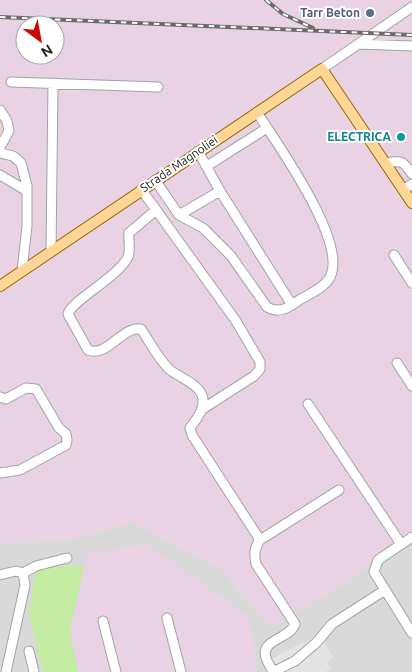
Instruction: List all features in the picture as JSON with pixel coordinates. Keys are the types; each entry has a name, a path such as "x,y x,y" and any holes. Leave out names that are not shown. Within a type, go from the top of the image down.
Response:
{"main road":[{"name":"Strada Magnoliei","path":"0,286 322,68"},
{"path":"322,68 386,163 408,187 412,203"}],"street":[{"name":"Strada Magnoliei","path":"322,68 412,7"},
{"path":"358,44 412,46"},
{"path":"11,82 158,87"},
{"path":"51,252 54,83"},
{"path":"0,110 7,121 9,131 0,147"},
{"path":"155,180 179,215 203,228 231,256 267,307 273,311 280,311 292,305 324,285 330,278 333,268 329,240 316,205 257,112"},
{"path":"207,166 267,128"},
{"path":"198,151 220,191 292,305"},
{"path":"0,153 13,156 21,163 27,191 27,226 22,271"},
{"path":"386,163 401,162 405,164 412,174"},
{"path":"0,176 27,191"},
{"path":"141,189 236,322 260,362 260,369 254,376 201,410"},
{"path":"179,215 220,191"},
{"path":"156,210 129,233 128,258 104,283 72,306 68,314 88,350 91,352 99,351 133,330 141,328 163,363 172,371 196,385 203,399 201,410 190,428 192,435 260,540"},
{"path":"394,255 412,283"},
{"path":"397,363 412,386"},
{"path":"0,397 6,399 26,388 36,389 59,428 66,434 67,440 66,445 20,470 0,473"},
{"path":"308,404 401,544"},
{"path":"339,490 260,540 256,546 254,557 256,564 295,624 290,632 268,645 265,651 266,658 273,672 295,661 317,642 332,624 385,590"},
{"path":"412,537 378,560 374,572 412,633"},
{"path":"0,575 16,571 23,573 36,566 67,558"},
{"path":"6,672 26,585 23,573"},
{"path":"167,618 181,672"},
{"path":"103,621 116,672"},
{"path":"29,652 34,672"}],"shaded area":[{"path":"0,0 412,0 412,540 271,629 221,569 132,522 74,539 0,544"},
{"path":"132,522 221,569 271,629 412,540 412,672 0,672 0,544 74,539"},
{"path":"147,544 249,616 258,672 78,672 70,631 86,554"},
{"path":"319,634 333,657 327,662 331,669 325,672 273,672 268,661"}],"green space":[{"path":"84,566 70,631 78,672 43,672 29,613 36,567"}],"railway":[{"path":"266,0 283,14 313,28"},
{"path":"0,17 412,35"}],"place":[{"name":"Tarr Beton","path":"370,13"},
{"name":"ELECTRICA","path":"401,137"}]}
